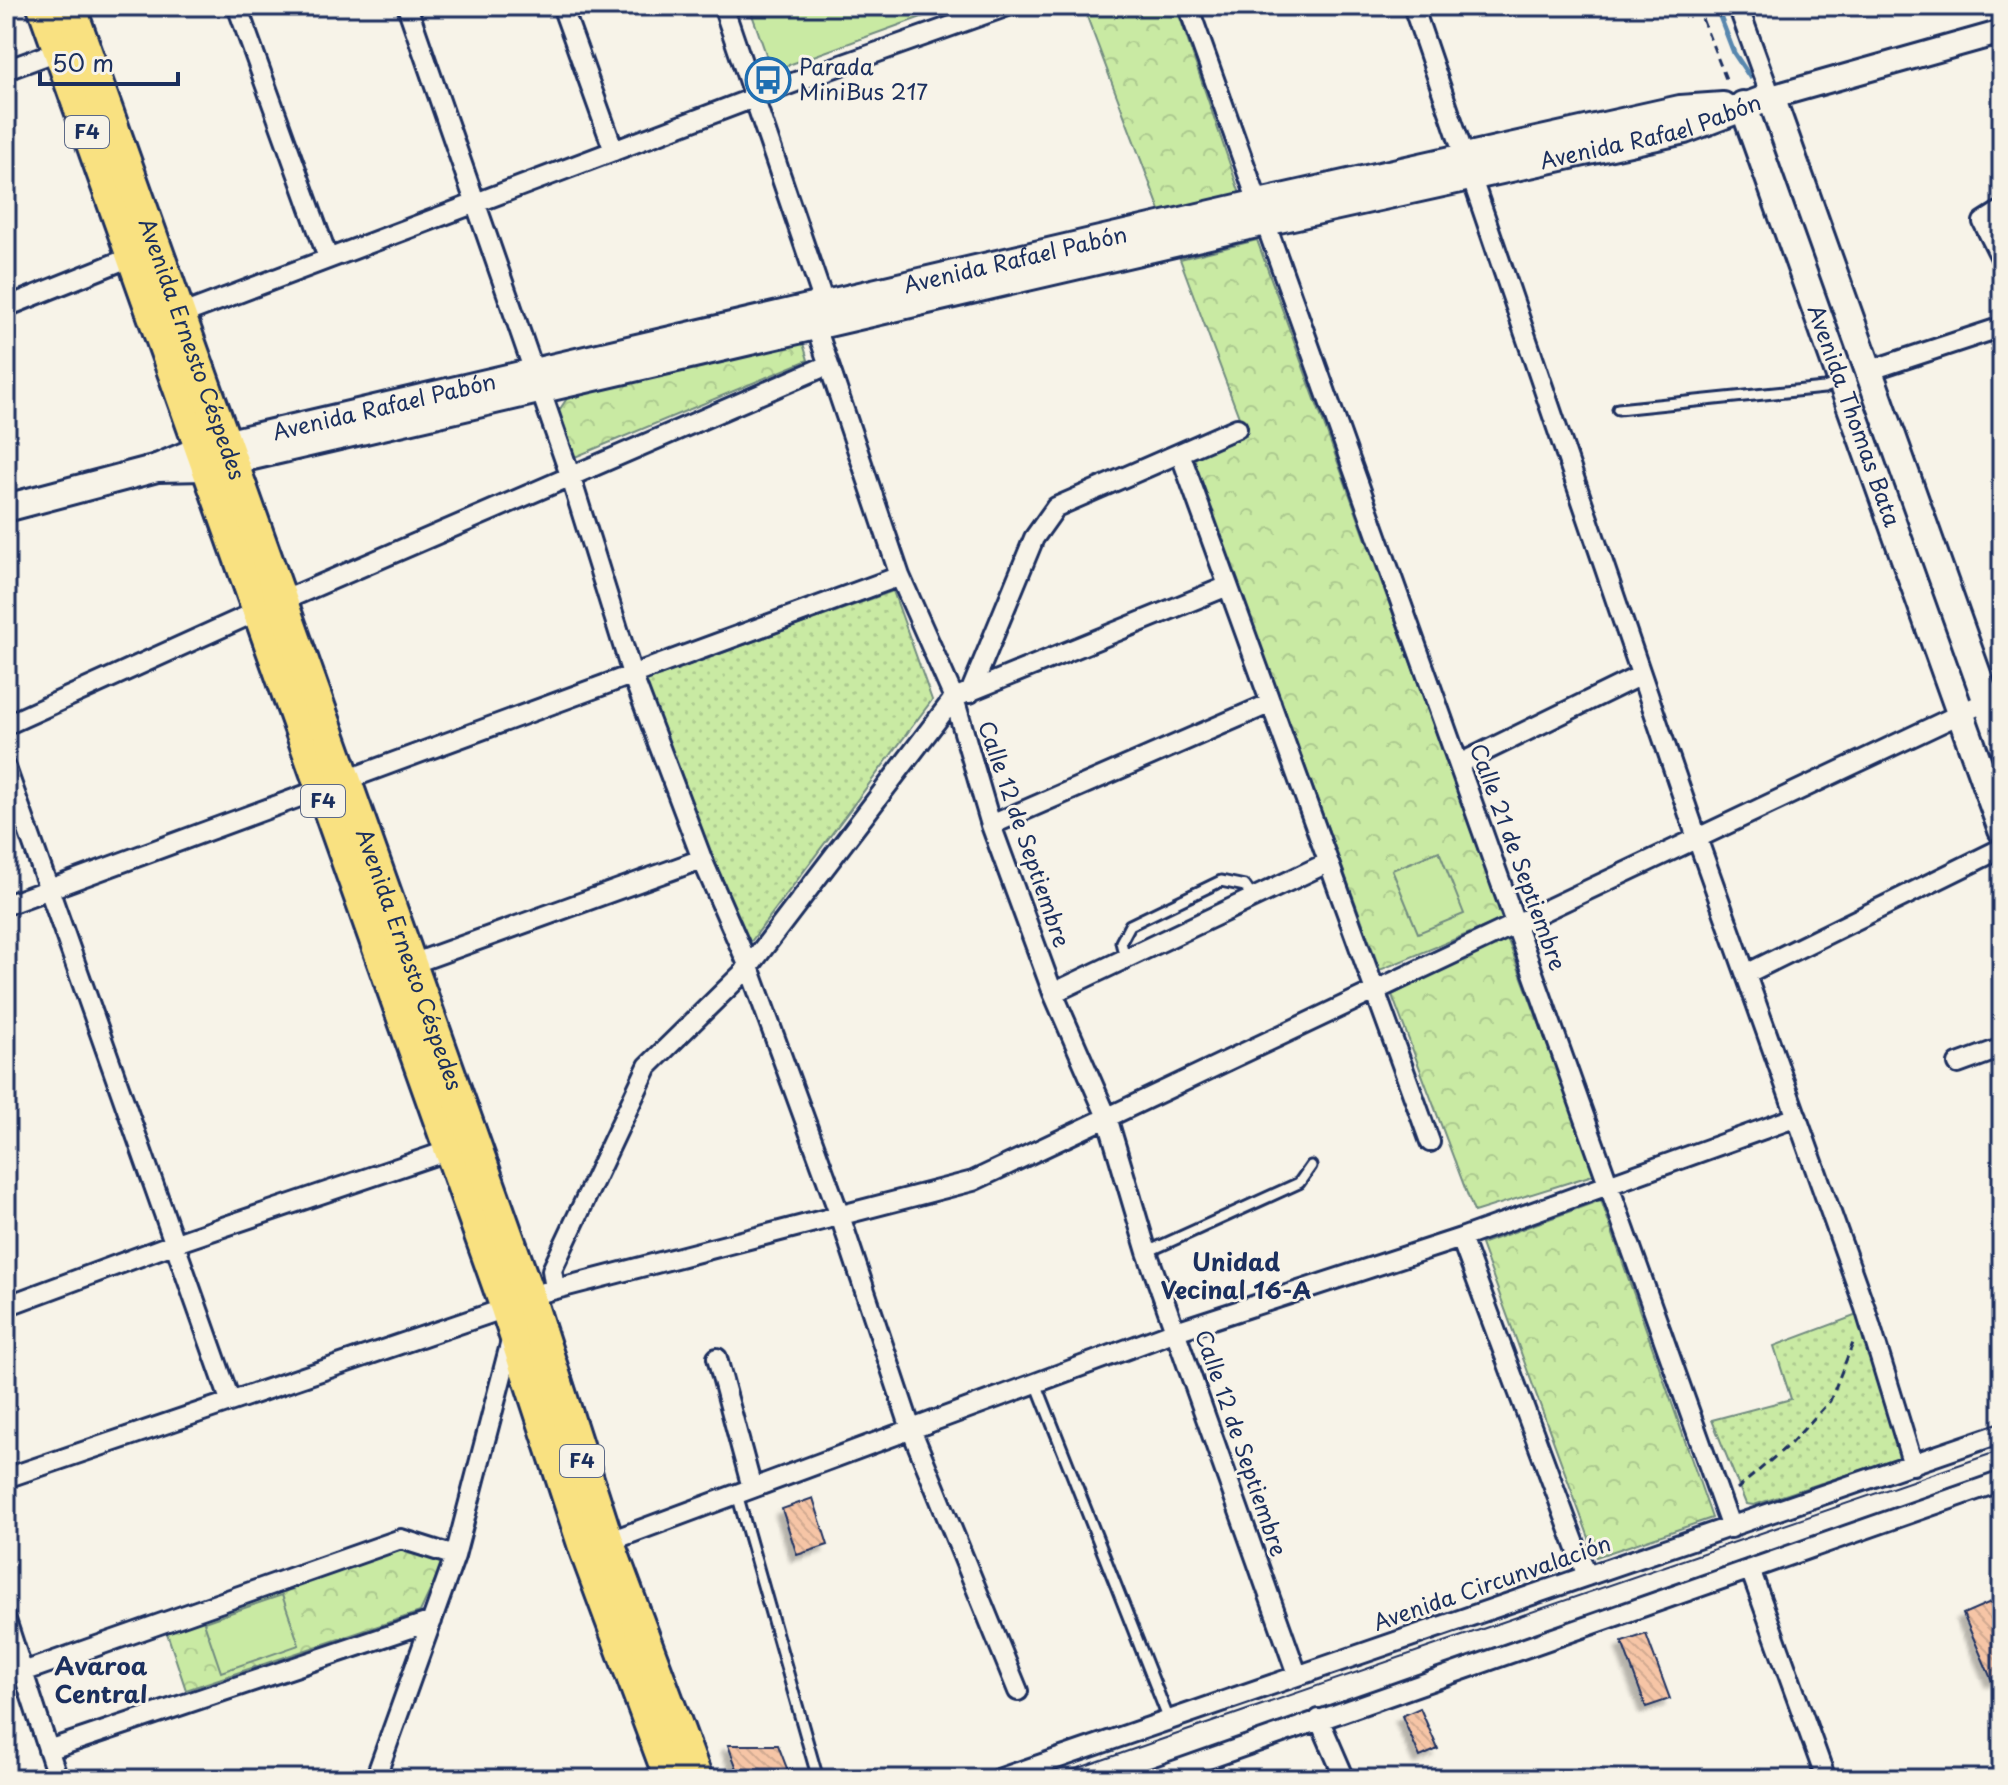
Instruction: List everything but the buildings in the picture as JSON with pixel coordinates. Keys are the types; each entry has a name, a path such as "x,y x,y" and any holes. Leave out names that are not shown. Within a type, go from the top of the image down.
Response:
{"highway":[{"name":"Avenida Ernesto Céspedes","path":"43,6 58,51 144,252 180,315 215,455"},
{"name":"Avenida Ernesto Céspedes","path":"70,6 144,252 215,455 462,1145 526,1306 596,1546 670,1779"},
{"name":"Avenida Ernesto Céspedes","path":"333,786 409,965 462,1145"},
{"name":"Avenida Ernesto Céspedes","path":"596,1546 697,1779"}],"main road":[{"name":"Avenida Rafael Pabón","path":"6,508 157,468 1262,213 1468,168 1684,130 1743,105 1771,97"},
{"name":"Avenida Thomas Bata","path":"1771,97 1868,371 1994,697 2002,744"},
{"name":"Avenida Thomas Bata","path":"1743,105 2002,830"}],"street":[{"path":"237,6 328,258"},
{"path":"407,6 570,475 632,674 702,859 749,967 840,1216 911,1429 1018,1691"},
{"path":"562,6 614,151"},
{"name":"Calle 12 de Septiembre","path":"723,6 820,291 818,317 828,365 900,576 962,695 991,825 1053,993 1107,1117 1147,1252 1297,1674"},
{"path":"180,315 1008,6"},
{"name":"Calle 21 de Septiembre","path":"1188,6 1731,1528"},
{"path":"1413,6 1697,838 1865,1308 1913,1465"},
{"name":"Avenida Thomas Bata","path":"1738,6 1771,97"},
{"path":"1771,97 2002,32"},
{"path":"6,70 58,51"},
{"path":"2002,210 1983,222 2002,260"},
{"path":"6,307 144,252"},
{"path":"1868,371 2002,327"},
{"path":"6,725 570,475 828,365"},
{"path":"375,1779 455,1556 526,1306 552,1270 648,1066 749,967 962,695 1034,538 1056,507 1237,428"},
{"path":"1180,453 1430,1142"},
{"path":"6,905 900,576"},
{"path":"962,695 1228,586"},
{"path":"1459,764 1641,675"},
{"path":"6,1478 230,1400 526,1306 973,1181 1994,697"},
{"path":"991,825 1271,703"},
{"path":"6,768 230,1400"},
{"path":"1746,974 2002,848"},
{"path":"409,965 702,859"},
{"path":"1053,993 1327,863"},
{"path":"1958,1064 2002,1048"},
{"path":"596,1546 1176,1331 1461,1238 1797,1117"},
{"path":"6,1306 173,1244 462,1145"},
{"path":"1461,1238 1587,1576"},
{"path":"717,1358 744,1491"},
{"name":"Avenida Circunvalación","path":"998,1779 2002,1433"},
{"path":"1151,1779 2002,1481"},
{"path":"23,1672 401,1539 455,1556"},
{"path":"1750,1569 1826,1779"},
{"path":"6,1620 58,1779"},
{"path":"48,1750 432,1621"},
{"path":"1319,1719 1345,1779"}],"lane":[{"path":"1618,409 1824,388 1841,382"},
{"path":"1126,958 1121,942 1130,925 1221,881 1245,886 1253,898"},
{"path":"1147,1252 1299,1183 1311,1166"},
{"path":"1036,1383 1169,1720"},
{"path":"744,1491 818,1779"}],"path":[{"path":"1697,6 1723,79 1743,105"},
{"path":"1721,1504 1791,1443 1830,1401 1846,1368 1865,1308"}],"green space":[{"path":"749,6 952,6 772,71"},
{"path":"1083,6 1176,6 1240,194 1161,213"},
{"path":"1257,240 1504,919 1380,970 1191,456 1246,436 1180,259"},
{"path":"802,340 808,360 575,457 556,415 568,397"},
{"path":"893,591 932,700 744,951 645,681"},
{"path":"1439,851 1464,914 1418,933 1392,870"},
{"path":"1507,938 1596,1174 1474,1212 1392,995"},
{"path":"1601,1200 1712,1518 1596,1557 1481,1244"},
{"path":"1857,1315 1902,1457 1754,1505 1746,1504 1712,1420 1791,1399 1774,1346"},
{"path":"402,1549 445,1559 420,1612 186,1690 165,1627"},
{"path":"282,1595 299,1645 221,1672 204,1622"}],"waterway":[{"path":"1716,6 1734,53 1750,77"}],"tram line":[{"path":"1047,1779 2002,1450"}],"place":[{"name":"Parada MiniBus 217","path":"768,80"}],"district":[{"name":"Unidad Vecinal 16-A","path":"1236,1277"},
{"name":"Avaroa Central","path":"101,1681"}]}
